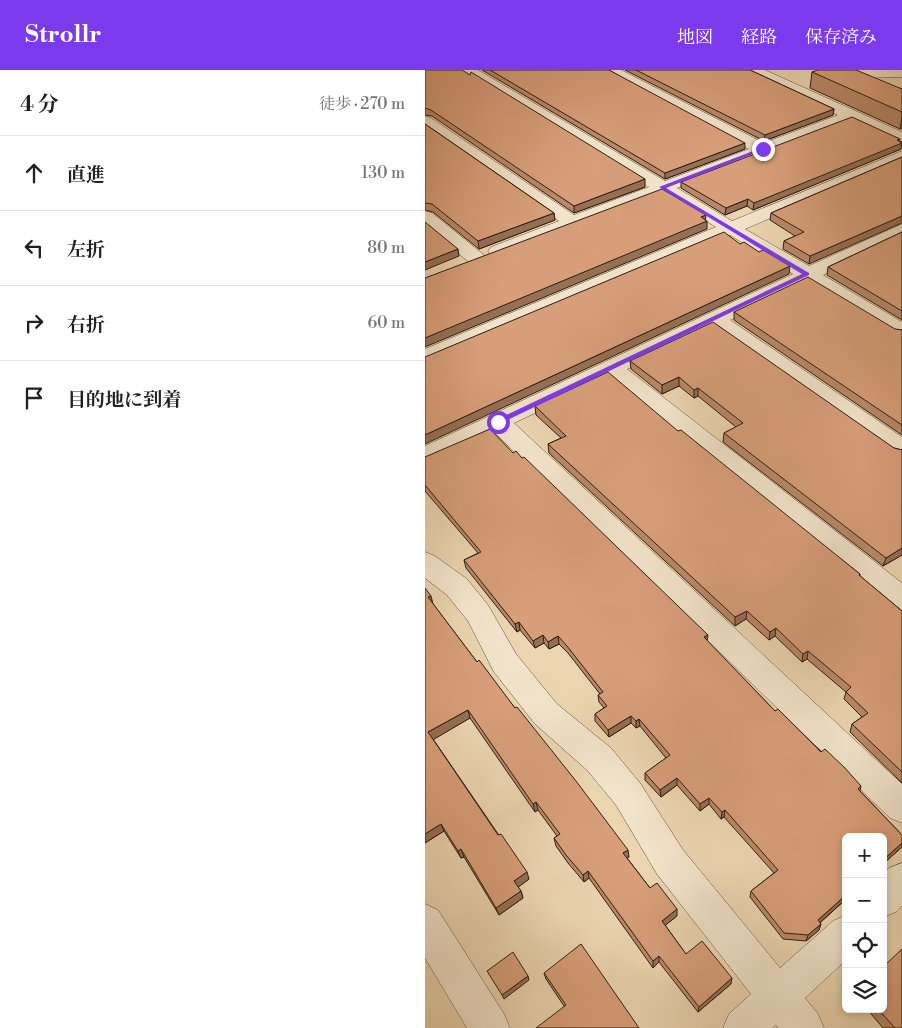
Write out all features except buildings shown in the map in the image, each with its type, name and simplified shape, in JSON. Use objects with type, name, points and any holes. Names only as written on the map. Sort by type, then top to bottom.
[{"type":"street","points":[[468,70],[902,331]]},
{"type":"street","points":[[610,70],[763,149]]},
{"type":"street","points":[[753,70],[902,138]]},
{"type":"street","points":[[792,88],[813,78],[833,73],[902,73]]},
{"type":"street","points":[[861,73],[864,83],[875,87],[902,87]]},
{"type":"street","points":[[425,217],[469,262],[852,116]]},
{"type":"street","points":[[425,121],[572,222]]},
{"type":"street","points":[[425,357],[902,156]]},
{"type":"street","points":[[425,456],[807,274],[900,233]]},
{"type":"street","points":[[714,319],[902,450]]},
{"type":"street","points":[[611,368],[902,599]]},
{"type":"street","points":[[498,422],[902,807]]},
{"type":"street","points":[[425,563],[457,587],[478,613],[505,663],[546,714],[599,759],[622,787],[670,862],[803,1028]]},
{"type":"street","points":[[887,895],[902,881]]},
{"type":"street","points":[[425,923],[490,1028]]},
{"type":"street","points":[[743,1028],[842,938]]},
{"type":"route","points":[[498,422],[807,274],[662,187],[763,149]]}]
